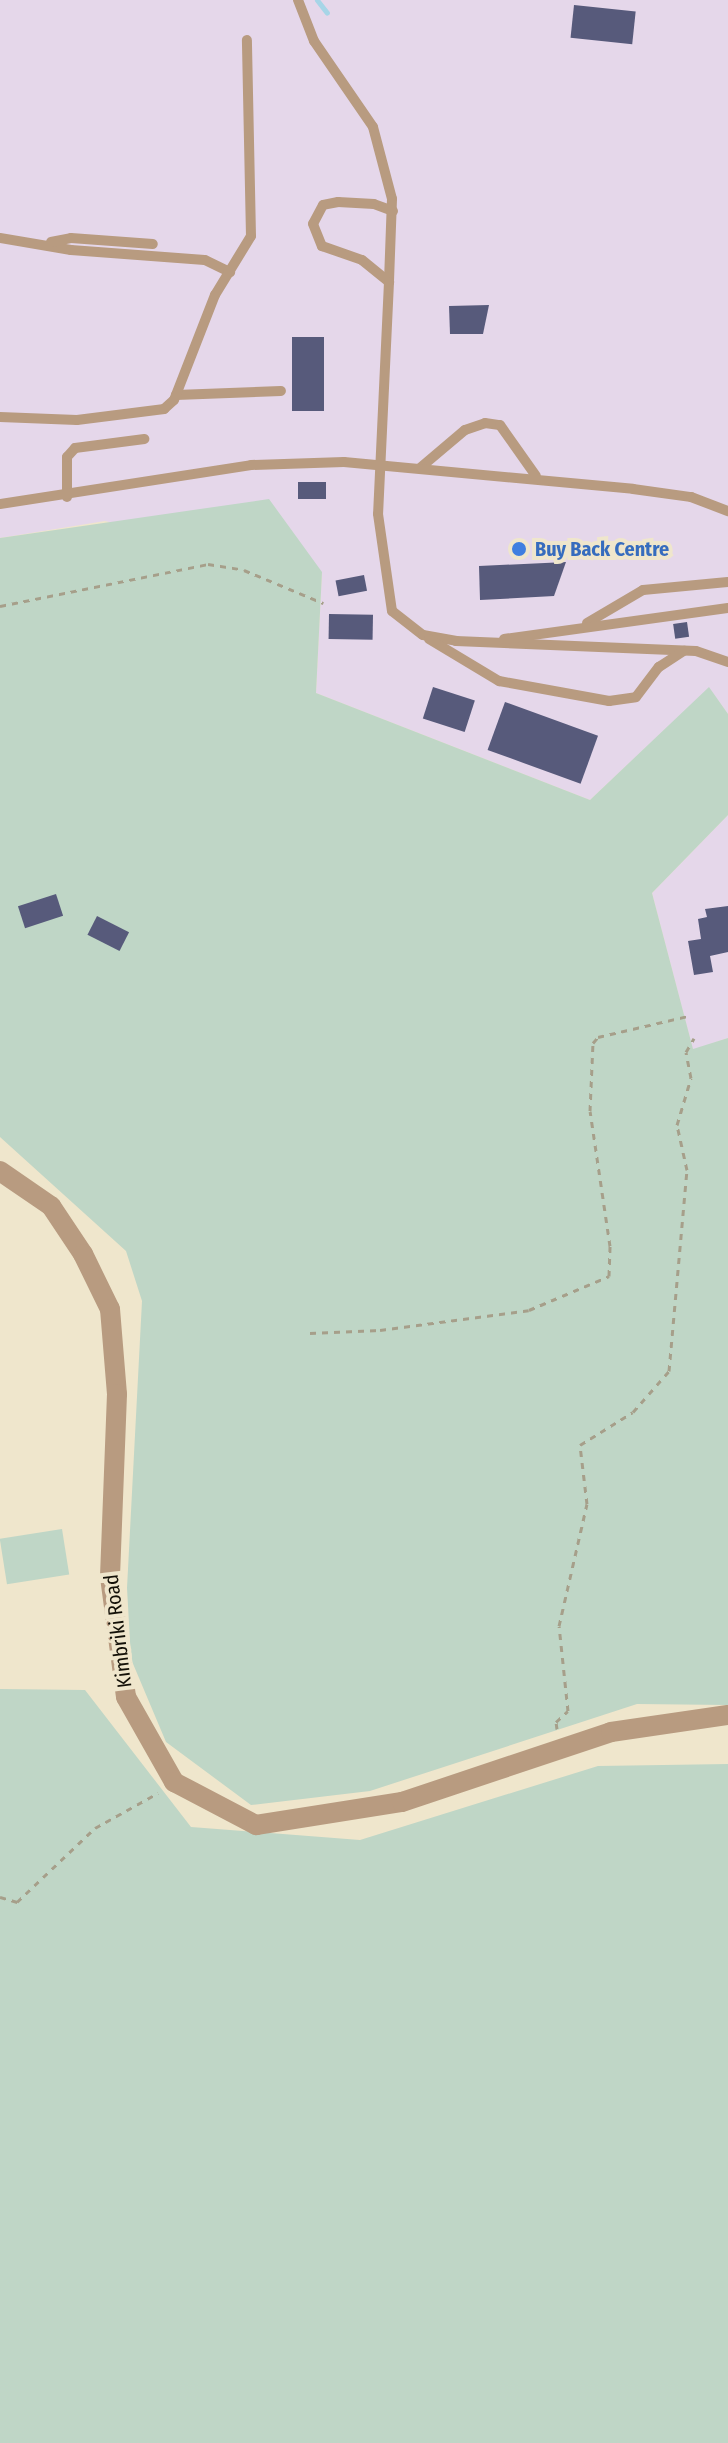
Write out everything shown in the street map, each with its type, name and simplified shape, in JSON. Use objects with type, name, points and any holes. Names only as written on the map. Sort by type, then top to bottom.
[{"type":"street","name":"Kimbriki Road","points":[[0,1171],[51,1206],[83,1254],[110,1309],[117,1394],[110,1577],[126,1697],[174,1782]]},
{"type":"street","points":[[174,1782],[256,1825],[402,1802],[611,1732],[728,1715]]},
{"type":"lane","points":[[298,0],[314,41],[373,127],[393,211],[378,514],[386,589],[392,611],[423,635],[499,681],[609,701],[636,697],[659,667],[686,650]]},
{"type":"lane","points":[[0,417],[77,420],[164,409],[176,395],[215,295],[251,236],[247,40]]},
{"type":"lane","points":[[389,282],[362,260],[322,246],[313,224],[323,205],[338,202],[374,204],[393,211]]},
{"type":"lane","points":[[0,238],[47,243],[71,250],[205,260],[230,272]]},
{"type":"lane","points":[[47,243],[71,238],[153,244]]},
{"type":"lane","points":[[176,395],[281,391]]},
{"type":"lane","points":[[420,468],[465,430],[485,423],[500,425],[536,476]]},
{"type":"lane","points":[[67,497],[67,457],[75,448],[144,439]]},
{"type":"lane","points":[[0,504],[67,497],[251,465],[381,466],[536,476],[691,497],[728,511]]},
{"type":"lane","points":[[580,627],[643,590],[728,582]]},
{"type":"lane","points":[[484,642],[658,615],[728,608]]},
{"type":"lane","points":[[423,635],[484,642],[686,650],[728,662]]},
{"type":"path","points":[[0,606],[208,564],[244,570],[323,603]]},
{"type":"path","points":[[310,1333],[380,1330],[529,1310],[609,1276],[610,1246],[590,1111],[593,1043],[598,1037],[688,1016]]},
{"type":"path","points":[[561,1748],[556,1722],[568,1711],[559,1626],[587,1504],[580,1445],[633,1412],[669,1371],[687,1170],[677,1125],[691,1078],[686,1052],[694,1038]]},
{"type":"path","points":[[0,1897],[17,1902],[95,1828],[174,1782]]},
{"type":"shaded area","points":[[0,0],[728,0],[728,714],[709,688],[590,800],[316,693],[322,572],[105,521],[0,538]]},
{"type":"shaded area","points":[[728,815],[728,1038],[693,1050],[652,893]]},
{"type":"green space","points":[[269,499],[322,572],[316,693],[590,800],[709,687],[728,714],[728,815],[652,893],[693,1049],[728,1038],[728,1705],[637,1704],[370,1791],[251,1805],[166,1742],[131,1659],[127,1588],[142,1301],[126,1251],[0,1137],[0,538]]},
{"type":"green space","points":[[62,1529],[69,1574],[7,1584],[0,1539]]},
{"type":"green space","points":[[0,1689],[85,1690],[191,1827],[360,1840],[598,1766],[728,1764],[728,2443],[0,2443]]},
{"type":"building","points":[[574,5],[636,11],[632,44],[571,38]]},
{"type":"building","points":[[489,305],[483,334],[450,334],[449,306]]},
{"type":"building","points":[[292,337],[324,337],[324,411],[292,411]]},
{"type":"building","points":[[298,482],[326,482],[326,499],[298,499]]},
{"type":"building","points":[[566,562],[554,596],[480,600],[479,566]]},
{"type":"building","points":[[364,575],[367,591],[339,596],[336,581]]},
{"type":"building","points":[[329,614],[373,615],[373,640],[329,639]]},
{"type":"building","points":[[687,622],[689,637],[675,639],[673,624]]},
{"type":"building","points":[[433,687],[475,701],[465,732],[423,718]]},
{"type":"building","points":[[505,702],[598,736],[581,784],[488,750]]},
{"type":"building","points":[[56,894],[63,916],[25,928],[18,906]]},
{"type":"building","points":[[728,906],[728,952],[710,956],[713,972],[694,975],[688,941],[701,939],[698,919],[707,917],[705,909]]},
{"type":"building","points":[[97,916],[129,932],[120,951],[87,935]]},
{"type":"waterway","points":[[317,0],[327,13]]},
{"type":"place","name":"Buy Back Centre","points":[[519,549]]}]
